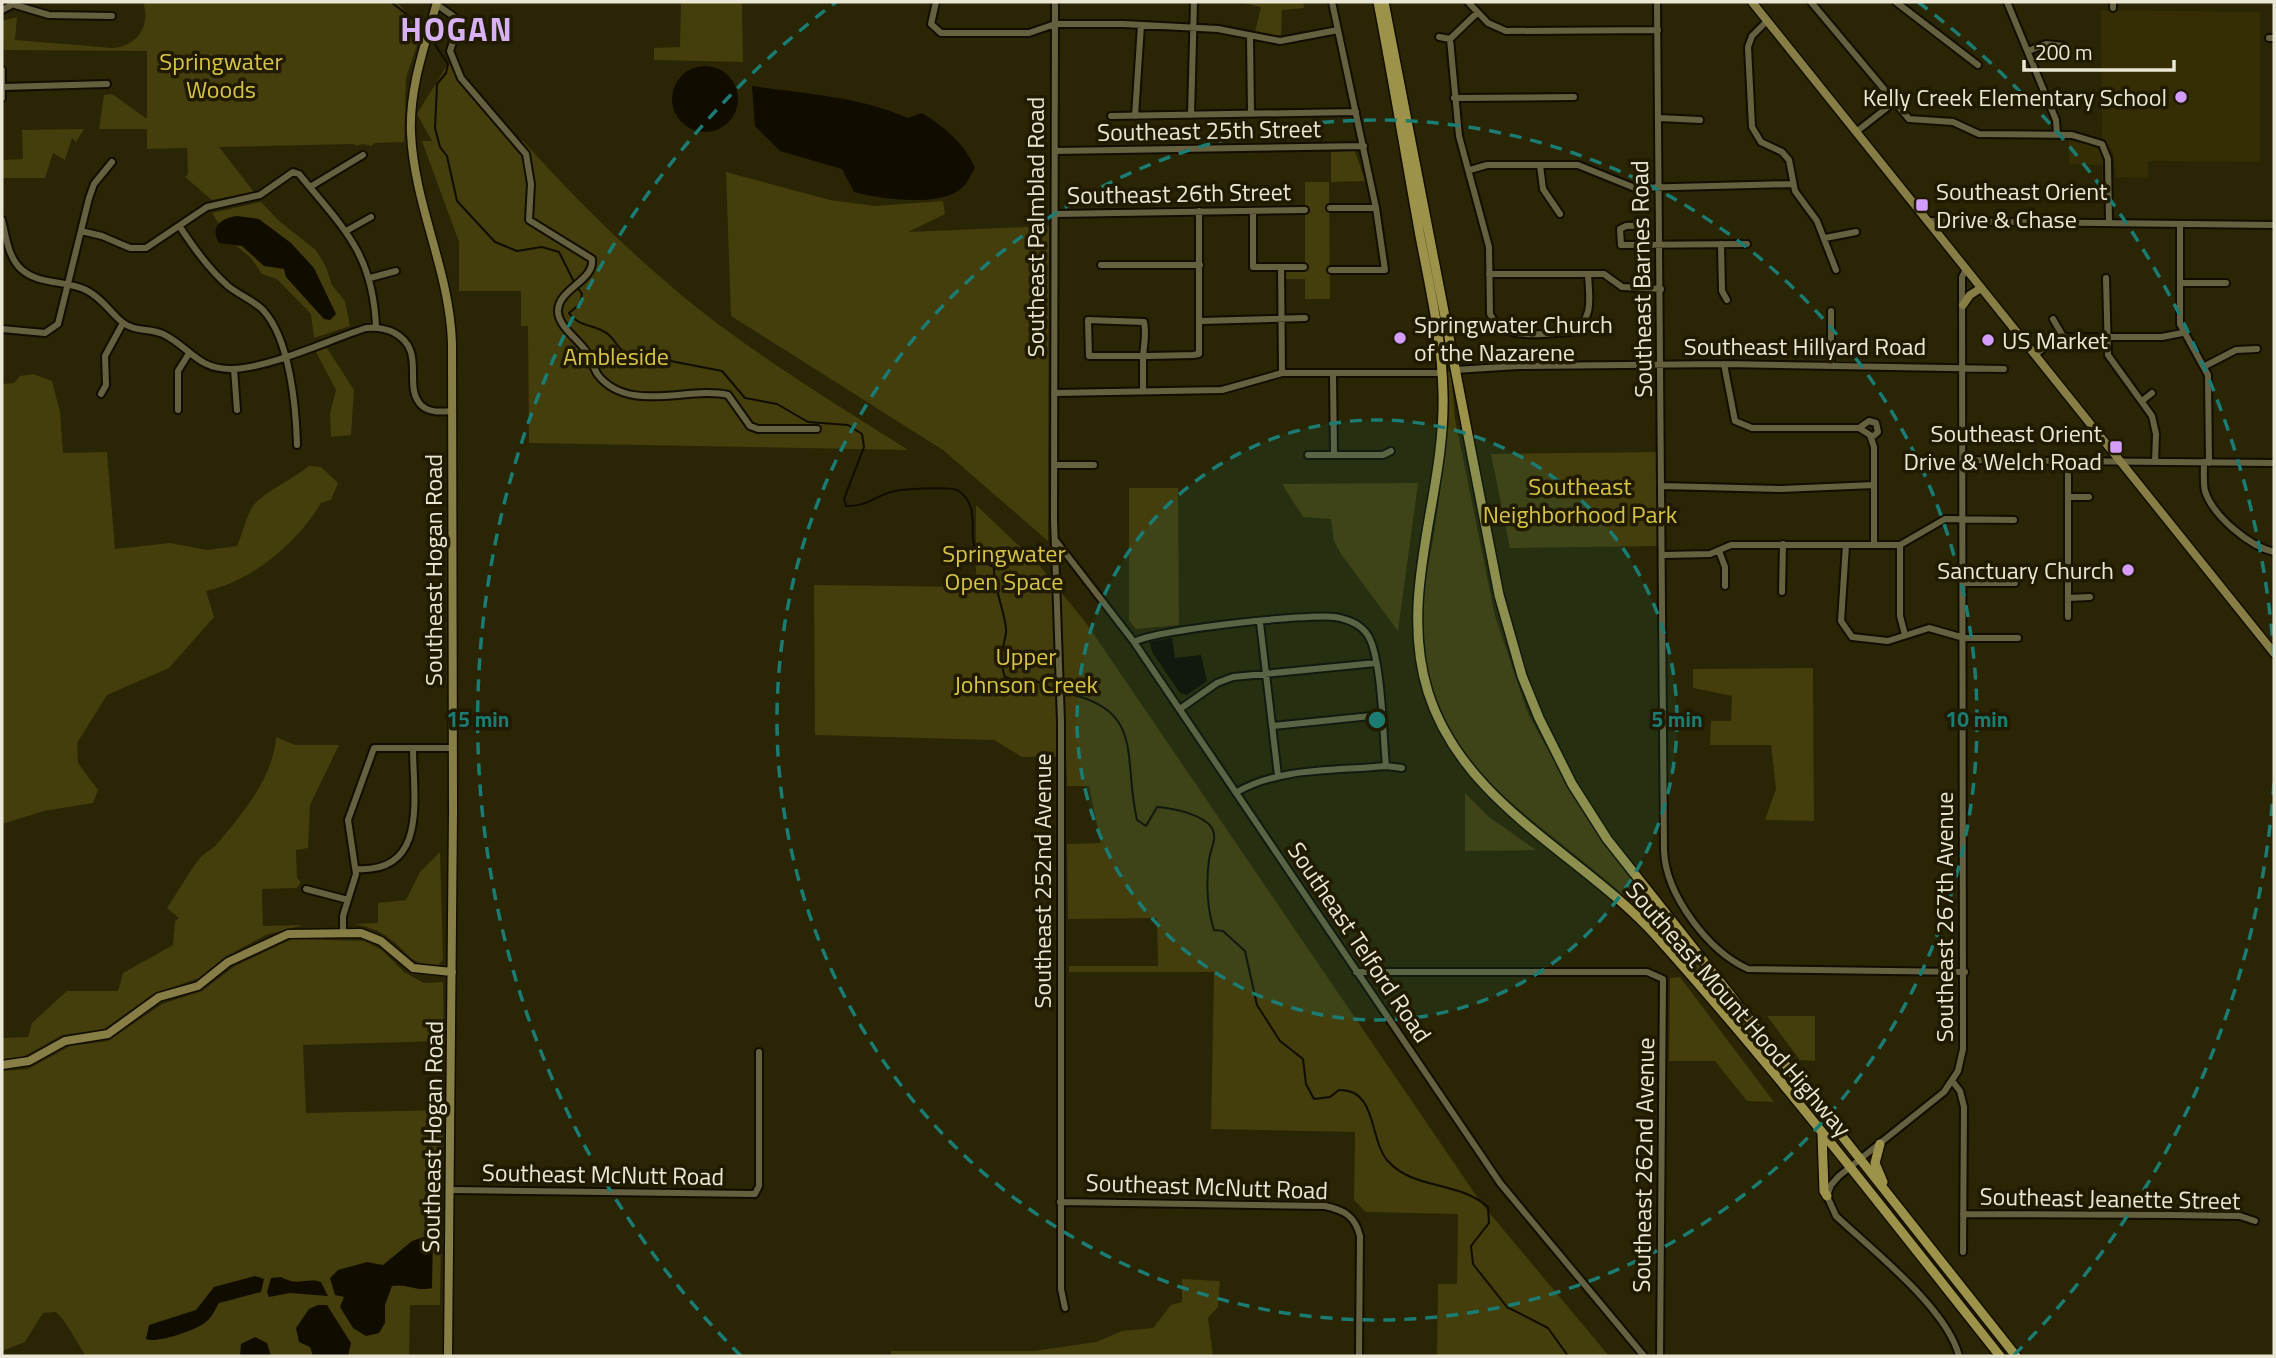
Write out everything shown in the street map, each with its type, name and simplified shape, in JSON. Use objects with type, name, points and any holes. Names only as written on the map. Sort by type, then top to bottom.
[{"type":"highway","name":"Southeast Mount Hood Highway","points":[[1378,2],[1434,308],[1443,373],[1441,454],[1421,572],[1417,616],[1421,663],[1438,718],[1457,753],[1479,781],[1513,814],[1632,910],[1788,1088],[2000,1356]]},
{"type":"highway","name":"Southeast Mount Hood Highway","points":[[1384,2],[1506,622],[1532,701],[1563,769],[1621,857],[2016,1356]]},
{"type":"highway","points":[[1434,308],[1440,320],[1450,368],[1455,370]]},
{"type":"highway","points":[[1788,1088],[1813,1109],[1850,1156],[1860,1160]]},
{"type":"highway","points":[[1822,1133],[1824,1191],[1827,1196]]},
{"type":"highway","points":[[1880,1144],[1875,1166],[1894,1201]]},
{"type":"highway","points":[[1849,1168],[1860,1172],[1899,1222],[1925,1241]]},
{"type":"main road","points":[[1752,2],[2274,653]]},
{"type":"main road","name":"Southeast Hogan Road","points":[[436,3],[413,90],[411,135],[419,188],[450,311],[453,748],[448,1356]]},
{"type":"main road","points":[[1963,305],[1970,295],[1981,288]]},
{"type":"main road","points":[[2,1065],[29,1061],[65,1041],[108,1034],[159,997],[198,986],[228,962],[275,938],[296,933],[343,932],[377,938],[414,968],[452,972]]},
{"type":"street","points":[[936,2],[933,28],[940,33],[1029,33],[1055,24],[1141,25],[1218,29],[1280,41],[1338,30]]},
{"type":"street","name":"Southeast Palmblad Road","points":[[1054,453],[1055,2]]},
{"type":"street","points":[[1191,115],[1194,2]]},
{"type":"street","points":[[1331,270],[1385,270],[1364,146],[1332,2]]},
{"type":"street","points":[[1468,2],[1494,26],[1514,32],[1658,30]]},
{"type":"street","name":"Southeast Barnes Road","points":[[1657,2],[1663,555]]},
{"type":"street","points":[[1811,2],[1904,116],[1914,121],[1959,123],[1979,134],[2057,134],[2090,138],[2105,148],[2108,159],[2109,223]]},
{"type":"street","points":[[1896,2],[1978,65]]},
{"type":"street","points":[[2007,2],[2056,120],[2057,134]]},
{"type":"street","points":[[2,10],[15,3],[49,15],[112,16]]},
{"type":"street","points":[[436,3],[453,16],[455,36],[450,51],[461,78],[526,154],[531,184],[529,220],[588,256],[593,265],[561,303],[559,314],[564,325],[589,354],[603,380],[635,395],[728,395],[745,422],[758,429],[817,429]]},
{"type":"street","points":[[1477,13],[1450,39],[1459,136],[1484,221],[1490,314],[1493,321],[1504,331],[1571,332],[1582,326],[1590,311],[1588,274]]},
{"type":"street","points":[[1767,21],[1749,41],[1751,121],[1761,142],[1786,155],[1800,201],[1815,216],[1836,270]]},
{"type":"street","points":[[1135,116],[1141,25]]},
{"type":"street","points":[[1250,37],[1251,114]]},
{"type":"street","points":[[1439,37],[1450,39]]},
{"type":"street","points":[[2028,51],[2046,44],[2064,46]]},
{"type":"street","points":[[2,69],[2,98]]},
{"type":"street","points":[[3,87],[107,84]]},
{"type":"street","points":[[1454,98],[1574,97]]},
{"type":"street","points":[[1856,132],[1893,103]]},
{"type":"street","points":[[1111,116],[1356,112]]},
{"type":"street","points":[[1659,118],[1700,120]]},
{"type":"street","name":"Southeast 25th Street","points":[[1055,151],[1364,146]]},
{"type":"street","points":[[310,187],[363,155]]},
{"type":"street","points":[[2,329],[37,334],[50,331],[61,318],[94,184],[113,162]]},
{"type":"street","points":[[1470,170],[1487,165],[1578,165],[1629,187],[1793,184]]},
{"type":"street","points":[[1540,165],[1543,189],[1560,214]]},
{"type":"street","points":[[81,231],[139,249],[155,244],[207,207],[260,195],[293,172],[310,187],[346,231],[370,278],[376,327]]},
{"type":"street","points":[[1330,208],[1376,208]]},
{"type":"street","name":"Southeast 26th Street","points":[[1055,214],[1305,209]]},
{"type":"street","points":[[1143,391],[1143,356],[1144,322],[1088,320],[1089,356],[1143,356],[1199,354],[1199,211]]},
{"type":"street","points":[[1253,211],[1253,267],[1304,267]]},
{"type":"street","points":[[346,231],[371,217]]},
{"type":"street","points":[[1927,221],[2274,225]]},
{"type":"street","points":[[2,223],[16,264],[32,276],[69,283],[102,300],[123,323],[134,328],[159,332],[188,355],[211,366],[234,369],[376,327],[396,334],[407,345],[413,359],[415,392],[421,404],[431,411],[452,411]]},
{"type":"street","points":[[2180,224],[2182,333],[2205,366],[2210,386],[2207,495],[2239,535],[2258,547],[2274,552]]},
{"type":"street","points":[[1647,225],[1647,244]]},
{"type":"street","points":[[1660,225],[1623,226],[1619,241],[1621,245],[1747,244]]},
{"type":"street","points":[[180,227],[215,272],[267,315],[284,356],[295,395],[297,445]]},
{"type":"street","points":[[1825,238],[1856,232]]},
{"type":"street","points":[[1720,244],[1722,291],[1727,300]]},
{"type":"street","points":[[1101,265],[1200,265]]},
{"type":"street","points":[[1281,267],[1282,373]]},
{"type":"street","name":"Southeast 267th Avenue","points":[[1953,1082],[1965,1040],[1965,460],[1962,277],[1966,268]]},
{"type":"street","points":[[370,278],[396,271]]},
{"type":"street","points":[[1489,274],[1604,274],[1630,289],[1661,289]]},
{"type":"street","points":[[2106,278],[2107,337],[2111,361],[2154,421],[2155,462]]},
{"type":"street","points":[[2180,283],[2226,283]]},
{"type":"street","points":[[1831,311],[1831,365]]},
{"type":"street","points":[[1200,321],[1304,318]]},
{"type":"street","points":[[2053,319],[2064,338]]},
{"type":"street","points":[[101,394],[106,384],[105,356],[123,323]]},
{"type":"street","points":[[2035,355],[2050,343],[2064,338],[2162,337],[2182,333]]},
{"type":"street","points":[[2205,366],[2236,350],[2257,349]]},
{"type":"street","points":[[178,410],[178,371],[188,355]]},
{"type":"street","points":[[1724,364],[1732,424],[1752,428],[1859,428],[1869,435],[1874,485],[1874,544]]},
{"type":"street","name":"Southeast Hillyard Road","points":[[1455,370],[1724,364],[2004,369]]},
{"type":"street","points":[[234,369],[237,410]]},
{"type":"street","points":[[1054,393],[1222,390],[1282,373],[1443,373]]},
{"type":"street","points":[[1333,375],[1334,455]]},
{"type":"street","points":[[2142,401],[2152,393]]},
{"type":"street","points":[[1859,428],[1869,421],[1876,423],[1878,432],[1869,435]]},
{"type":"street","points":[[1308,455],[1382,455],[1391,451]]},
{"type":"street","name":"Southeast 252nd Avenue","points":[[1054,453],[1061,684],[1060,1202],[1061,1289],[1065,1308]]},
{"type":"street","points":[[1965,460],[2274,463]]},
{"type":"street","points":[[2068,461],[2068,617]]},
{"type":"street","points":[[1054,466],[1094,465]]},
{"type":"street","points":[[1662,486],[1781,489],[1874,485]]},
{"type":"street","points":[[2068,497],[2089,497]]},
{"type":"street","points":[[1965,972],[1769,972],[1748,969],[1727,957],[1674,894],[1665,868],[1663,555],[1705,555],[1731,545],[1900,545],[1941,520],[2014,520]]},
{"type":"street","name":"Southeast Telford Road","points":[[1055,540],[1134,642],[1500,1183],[1644,1356]]},
{"type":"street","points":[[1782,592],[1783,544]]},
{"type":"street","points":[[1846,545],[1841,621],[1847,633],[1859,640],[1888,640],[1928,628],[1964,638],[2018,639]]},
{"type":"street","points":[[1900,545],[1900,616],[1905,635]]},
{"type":"street","points":[[1719,551],[1725,567],[1725,586]]},
{"type":"street","points":[[1965,583],[2015,583]]},
{"type":"street","points":[[2068,597],[2090,597]]},
{"type":"street","points":[[1134,642],[1161,632],[1325,616],[1343,619],[1360,627],[1373,645],[1386,766]]},
{"type":"street","points":[[1260,623],[1278,776]]},
{"type":"street","points":[[1180,709],[1225,680],[1376,663]]},
{"type":"street","points":[[1273,726],[1381,715]]},
{"type":"street","points":[[343,932],[357,869],[348,835],[348,820],[374,748],[453,748]]},
{"type":"street","points":[[357,869],[388,864],[400,856],[409,841],[413,828],[413,748]]},
{"type":"street","points":[[1237,792],[1260,780],[1278,776],[1386,766],[1402,768]]},
{"type":"street","points":[[306,889],[348,900]]},
{"type":"street","name":"Southeast 262nd Avenue","points":[[1356,972],[1647,972],[1661,976],[1665,984],[1660,1356]]},
{"type":"street","name":"Southeast McNutt Road","points":[[451,1190],[755,1194],[759,1186],[758,1052]]},
{"type":"street","points":[[1959,1356],[1953,1337],[1936,1313],[1836,1216],[1827,1196],[1830,1185],[1936,1100],[1953,1082],[1960,1091],[1964,1107],[1963,1252]]},
{"type":"street","name":"Southeast McNutt Road","points":[[1060,1202],[1325,1206],[1340,1209],[1350,1216],[1360,1236],[1359,1356]]},
{"type":"street","name":"Southeast Jeanette Street","points":[[1964,1214],[2240,1216],[2255,1221]]},
{"type":"shaded area","name":"Kelly Creek Elementary School","points":[[2101,10],[2260,12],[2260,162],[2148,161],[2148,178],[2116,177],[2113,152],[2102,137]]},
{"type":"shaded area","points":[[705,66],[718,69],[728,76],[735,86],[738,99],[735,112],[728,122],[718,129],[705,132],[692,129],[682,122],[675,112],[672,99],[675,86],[682,76],[692,69]]},
{"type":"shaded area","points":[[752,86],[851,100],[908,118],[922,113],[953,136],[975,168],[963,187],[941,198],[894,199],[854,192],[842,169],[780,151],[755,126]]},
{"type":"shaded area","name":"Kelly Creek Elementary School","points":[[2069,141],[2094,145],[2102,154],[2103,214],[2102,165],[2069,164]]},
{"type":"shaded area","points":[[237,216],[259,219],[291,243],[314,268],[336,314],[330,320],[324,319],[286,277],[284,269],[264,266],[242,246],[219,243],[216,228],[222,221]]},
{"type":"shaded area","points":[[1172,638],[1175,658],[1201,655],[1207,681],[1187,695],[1180,693],[1152,652],[1150,642]]},
{"type":"shaded area","points":[[433,1234],[432,1288],[392,1286],[385,1305],[385,1323],[379,1333],[366,1336],[353,1328],[340,1307],[344,1297],[335,1295],[330,1278],[338,1270],[367,1262],[383,1265],[412,1241]]},
{"type":"shaded area","points":[[255,1276],[264,1279],[261,1292],[219,1303],[208,1320],[194,1329],[167,1338],[146,1339],[149,1325],[196,1310],[214,1287]]},
{"type":"shaded area","points":[[281,1277],[297,1282],[321,1282],[328,1296],[290,1293],[269,1297],[267,1292],[271,1278]]},
{"type":"shaded area","points":[[327,1305],[351,1343],[348,1356],[313,1356],[310,1347],[299,1342],[296,1328],[309,1309]]},
{"type":"shaded area","points":[[255,1337],[267,1343],[271,1356],[240,1356],[241,1344]]},
{"type":"green space","name":"Springwater Woods","points":[[143,2],[397,2],[422,30],[406,78],[404,142],[375,143],[371,146],[354,144],[219,147],[254,192],[212,200],[185,177],[188,174],[187,148],[147,149],[147,129],[99,129],[104,95],[112,94],[147,119],[147,51],[4,50],[2,21],[17,17],[15,40],[113,48],[122,46],[136,39],[144,26]]},
{"type":"green space","points":[[681,2],[742,2],[743,62],[654,60],[654,48],[680,47]]},
{"type":"green space","points":[[1239,2],[1303,2],[1304,8],[1282,10],[1281,36],[1255,32],[1261,7]]},
{"type":"green space","name":"Ambleside","points":[[449,62],[517,141],[523,141],[608,229],[676,291],[776,365],[908,450],[529,443],[528,326],[521,326],[521,291],[459,291],[459,242],[422,141],[432,141],[417,114]]},
{"type":"green space","points":[[84,129],[76,142],[72,138],[65,160],[53,153],[45,178],[2,178],[2,160],[23,159],[22,130]]},
{"type":"green space","points":[[1355,151],[1365,181],[1331,182],[1331,152]]},
{"type":"green space","points":[[726,172],[830,200],[875,206],[943,201],[945,214],[908,232],[1049,226],[1048,541],[943,450],[731,316]]},
{"type":"green space","points":[[1305,182],[1329,182],[1330,299],[1305,299],[1305,279],[1282,279],[1284,272],[1305,272]]},
{"type":"green space","points":[[261,202],[279,221],[316,250],[332,285],[345,301],[350,326],[314,338],[311,314],[277,279],[262,274],[251,258],[229,240],[212,213]]},
{"type":"green space","points":[[327,348],[354,390],[351,435],[331,437],[330,413],[336,390],[316,352]]},
{"type":"green space","points":[[1447,371],[1451,373],[1455,419],[1495,616],[1528,714],[1571,791],[1607,846],[1781,1068],[1778,1071],[1655,926],[1602,877],[1501,793],[1472,762],[1449,727],[1432,687],[1422,626],[1444,453]]},
{"type":"green space","points":[[33,374],[52,381],[60,412],[63,453],[107,452],[115,549],[170,543],[207,550],[237,546],[255,504],[309,466],[321,467],[338,483],[331,500],[321,503],[299,532],[272,558],[240,579],[206,591],[214,617],[169,668],[107,695],[77,743],[78,763],[98,790],[93,803],[44,811],[2,824],[2,384],[14,383],[20,376]]},
{"type":"green space","name":"Southeast Neighborhood Park","points":[[1658,452],[1659,546],[1510,548],[1491,454]]},
{"type":"green space","points":[[1418,483],[1398,631],[1341,554],[1334,541],[1331,519],[1303,517],[1282,484]]},
{"type":"green space","points":[[1129,488],[1178,488],[1179,625],[1136,629],[1129,620]]},
{"type":"green space","name":"Upper Johnson Creek","points":[[976,505],[1039,565],[1086,623],[1482,1204],[1609,1356],[1437,1356],[1438,1284],[1457,1284],[1458,1214],[1366,1212],[1354,1200],[1355,1132],[1211,1129],[1214,972],[1069,972],[1069,966],[1158,966],[1157,918],[1068,919],[1067,844],[1101,843],[1089,786],[1067,786],[1066,757],[1022,757],[994,740],[815,735],[814,585],[976,587]]},
{"type":"green space","points":[[1813,668],[1814,821],[1765,820],[1776,789],[1771,745],[1710,745],[1711,721],[1731,721],[1732,696],[1693,688],[1693,669]]},
{"type":"green space","points":[[276,737],[295,745],[339,745],[310,805],[308,848],[296,850],[297,878],[301,882],[297,888],[262,889],[263,926],[304,925],[266,935],[225,957],[199,978],[153,994],[104,1029],[62,1035],[23,1057],[2,1059],[2,1038],[28,1037],[32,1023],[67,991],[118,991],[123,973],[173,945],[175,921],[179,918],[167,908],[200,858],[217,844],[255,794],[269,766]]},
{"type":"green space","points":[[1465,793],[1489,817],[1536,850],[1465,851]]},
{"type":"green space","points":[[440,852],[443,960],[438,965],[415,961],[381,933],[353,924],[378,923],[378,903],[406,900],[420,872]]},
{"type":"green space","points":[[292,939],[364,941],[382,950],[404,972],[424,983],[443,982],[444,1041],[303,1045],[306,1113],[443,1110],[440,1305],[410,1305],[409,1356],[86,1356],[56,1312],[43,1313],[25,1342],[2,1351],[2,1071],[28,1069],[70,1046],[108,1041],[162,1004],[202,991],[235,966]]},
{"type":"green space","points":[[1680,977],[1774,1102],[1747,1101],[1715,1061],[1669,1061],[1670,978]]},
{"type":"green space","points":[[1767,1016],[1815,1016],[1815,1061],[1800,1060]]},
{"type":"green space","points":[[1182,1279],[1220,1281],[1218,1307],[1208,1318],[1213,1356],[891,1356],[891,1351],[1034,1351],[1096,1342],[1122,1331],[1153,1328],[1171,1305],[1182,1302]]},
{"type":"waterway","points":[[391,2],[425,29]]},
{"type":"waterway","points":[[430,37],[448,64],[446,73],[437,84],[435,128],[440,147],[447,156],[457,201],[495,242],[517,251],[542,247],[559,252],[575,284]]},
{"type":"waterway","points":[[578,288],[582,294],[580,304],[569,313],[578,321],[604,332],[624,352],[722,371],[745,398],[777,404],[808,422],[848,425],[862,434],[864,447],[844,499],[846,506],[864,503],[896,491],[937,488],[959,491],[972,510],[976,552],[982,560],[994,567],[1006,627],[1001,659],[1005,677],[1017,681],[1032,679],[1056,691]]},
{"type":"waterway","points":[[1061,692],[1088,699],[1107,710],[1119,723],[1126,738],[1137,820],[1146,826],[1157,807],[1195,815],[1212,828],[1214,840],[1207,886],[1214,930],[1223,931],[1245,951],[1257,1005],[1280,1041],[1303,1059],[1306,1084],[1314,1099],[1330,1097],[1339,1090],[1360,1097],[1370,1116],[1381,1151],[1397,1170],[1464,1193],[1488,1207],[1489,1223],[1471,1246],[1473,1264],[1507,1307],[1548,1328],[1568,1356]]},
{"type":"place","name":"Kelly Creek Elementary School","points":[[2181,97]]},
{"type":"place","name":"Southeast Orient Drive & Chase","points":[[1922,205]]},
{"type":"place","name":"Springwater Church of the Nazarene","points":[[1400,338]]},
{"type":"place","name":"US Market","points":[[1988,340]]},
{"type":"place","name":"Southeast Orient Drive & Welch Road","points":[[2116,447]]},
{"type":"place","name":"Sanctuary Church","points":[[2128,570]]},
{"type":"district","name":"HOGAN","points":[[457,29]]},
{"type":"park label","name":"Springwater Open Space","points":[[1004,567]]}]
